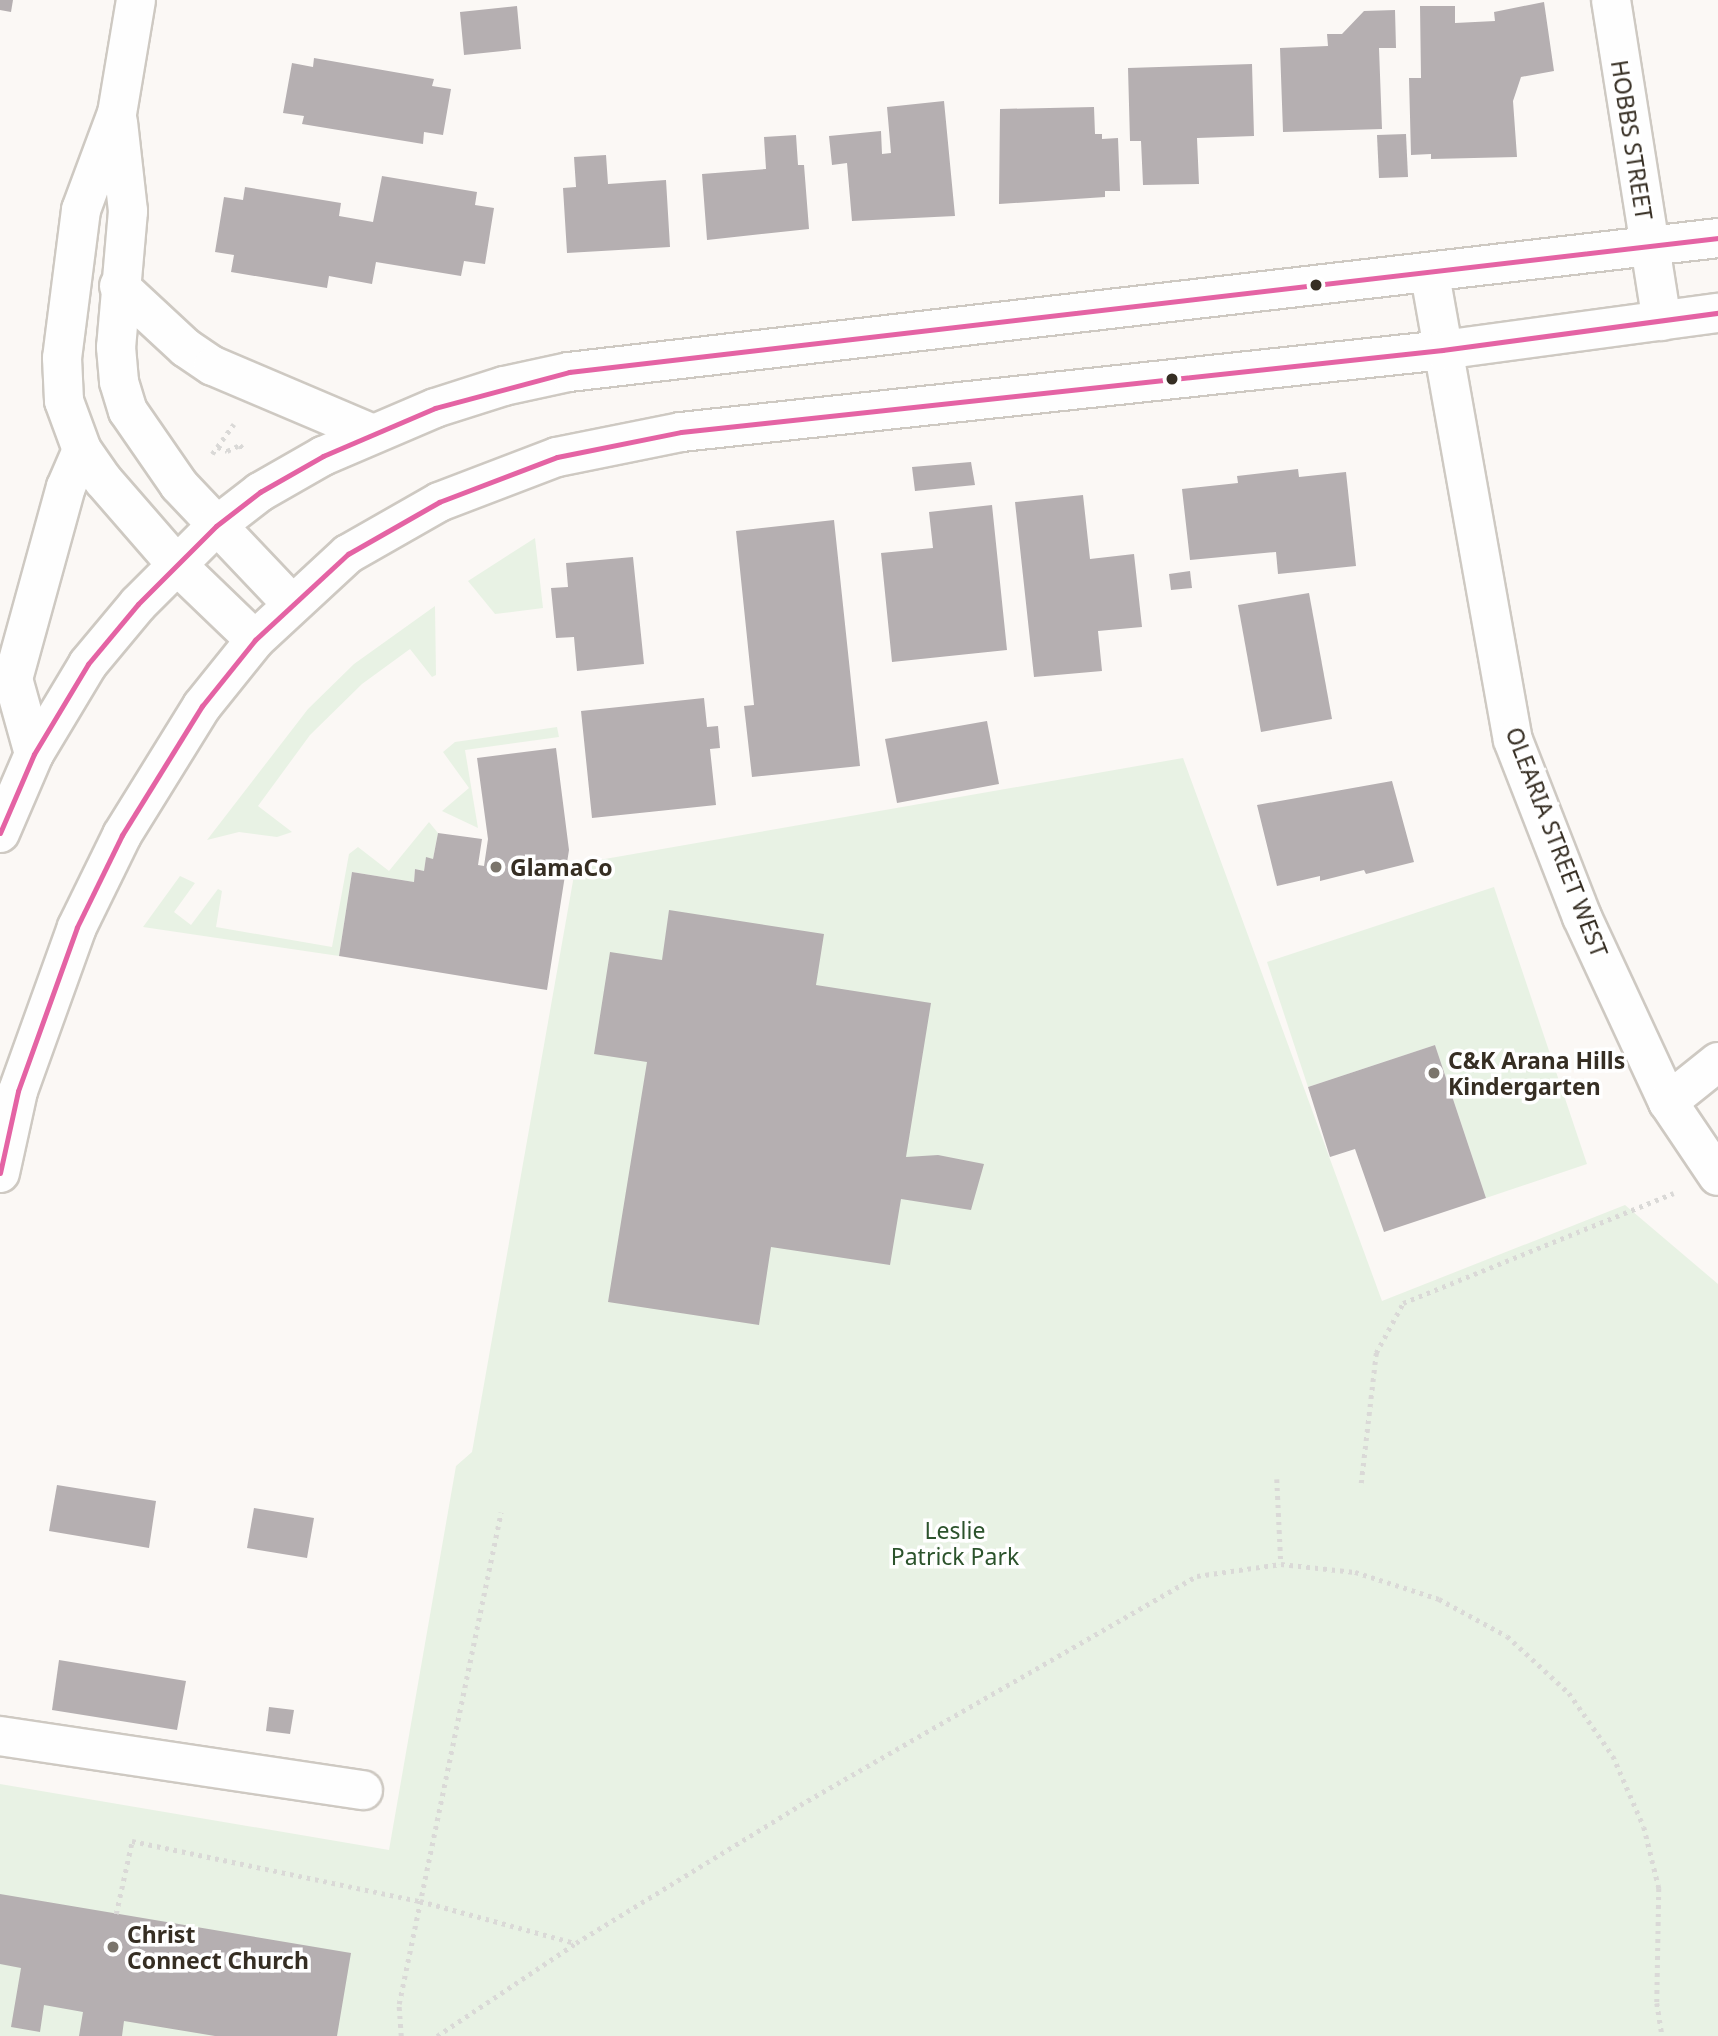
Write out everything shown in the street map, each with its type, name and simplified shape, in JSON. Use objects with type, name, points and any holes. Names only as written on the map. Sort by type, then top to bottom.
[{"type":"main road","points":[[136,0],[117,113],[81,210],[63,342],[64,401],[82,450],[177,565],[255,640]]},
{"type":"main road","name":"HOBBS STREET","points":[[1611,0],[1662,321]]},
{"type":"main road","points":[[117,113],[128,211],[119,286],[117,364],[128,411],[165,469],[292,604]]},
{"type":"main road","points":[[0,833],[34,754],[88,664],[216,526],[270,486],[371,433],[472,395],[569,372],[1430,275],[1718,239]]},
{"type":"main road","name":"OLEARIA STREET WEST","points":[[1430,275],[1513,740],[1582,917],[1668,1102],[1716,1174]]},
{"type":"main road","points":[[119,286],[197,357],[371,433]]},
{"type":"main road","points":[[0,1172],[34,1040],[99,882],[202,706],[255,640],[348,554],[439,502],[511,471],[611,445],[681,432],[1443,350],[1718,313]]},
{"type":"main road","points":[[34,754],[13,679],[66,487],[82,450]]},
{"type":"main road","points":[[1668,1102],[1718,1062]]},
{"type":"main road","points":[[0,1736],[363,1790]]},
{"type":"path","points":[[209,457],[242,414]]},
{"type":"path","points":[[1361,1483],[1377,1353],[1403,1303],[1671,1195],[1716,1174]]},
{"type":"path","points":[[1277,1479],[1281,1564]]},
{"type":"path","points":[[401,2036],[399,2004],[501,1512]]},
{"type":"path","points":[[437,2036],[576,1943],[800,1805],[1197,1576],[1281,1564],[1354,1572],[1438,1599],[1507,1636],[1569,1693],[1613,1756],[1644,1827],[1659,1888],[1657,2003],[1662,2036]]},
{"type":"path","points":[[116,1914],[132,1841],[420,1901],[576,1943]]},
{"type":"green space","points":[[535,538],[543,608],[495,614],[468,581]]},
{"type":"green space","points":[[435,606],[436,675],[432,677],[410,649],[362,684],[310,735],[258,806],[292,832],[277,837],[239,832],[207,840],[308,709],[354,664]]},
{"type":"green space","points":[[557,727],[559,737],[465,750],[478,828],[442,811],[469,788],[443,752],[455,742]]},
{"type":"green space","name":"Leslie Patrick Park","points":[[1183,758],[1382,1301],[1625,1205],[1718,1284],[1718,2036],[0,2036],[0,1784],[389,1850],[456,1466],[472,1452],[576,864]]},
{"type":"green space","points":[[429,822],[438,833],[433,859],[426,858],[424,871],[415,869],[414,882],[352,872],[339,956],[143,927],[180,876],[195,883],[174,912],[191,925],[218,889],[222,891],[216,927],[332,947],[349,854],[358,847],[389,871]]},
{"type":"green space","points":[[1494,887],[1587,1164],[1486,1198],[1435,1045],[1308,1087],[1267,962]]},
{"type":"building","points":[[0,0],[13,0],[11,12],[0,10]]},
{"type":"building","points":[[1544,2],[1554,71],[1521,77],[1513,101],[1517,157],[1431,159],[1431,154],[1411,155],[1409,78],[1421,78],[1420,6],[1455,6],[1455,23],[1495,21],[1494,12]]},
{"type":"building","points":[[517,6],[521,49],[464,55],[460,12]]},
{"type":"building","points":[[1395,10],[1396,48],[1379,48],[1382,129],[1283,132],[1280,48],[1328,46],[1327,34],[1342,34],[1364,11]]},
{"type":"building","points":[[314,58],[434,79],[432,86],[451,89],[443,135],[424,132],[423,144],[302,124],[304,116],[283,113],[292,63],[313,67]]},
{"type":"building","points":[[1252,64],[1254,136],[1197,138],[1199,184],[1143,185],[1141,141],[1130,141],[1128,68]]},
{"type":"building","points":[[944,101],[955,216],[852,221],[847,163],[832,165],[829,136],[881,131],[882,154],[891,153],[887,107]]},
{"type":"building","points":[[1094,107],[1095,134],[1102,134],[1102,139],[1118,138],[1120,191],[1105,191],[1105,197],[999,204],[1000,109]]},
{"type":"building","points":[[1406,134],[1408,177],[1379,178],[1377,135]]},
{"type":"building","points":[[796,135],[798,165],[804,165],[809,229],[707,240],[702,174],[766,169],[764,137]]},
{"type":"building","points":[[606,155],[608,184],[666,180],[670,247],[567,253],[563,188],[576,187],[574,157]]},
{"type":"building","points":[[382,176],[477,192],[475,205],[494,208],[485,264],[464,261],[461,276],[376,262],[372,284],[329,276],[327,288],[231,272],[234,255],[215,252],[224,197],[243,200],[245,187],[341,203],[339,216],[373,222]]},
{"type":"building","points":[[971,462],[975,485],[915,491],[912,467]]},
{"type":"building","points":[[1298,469],[1299,477],[1346,472],[1356,566],[1278,574],[1276,552],[1190,560],[1182,489],[1238,483],[1237,476]]},
{"type":"building","points":[[1083,495],[1090,559],[1134,554],[1142,627],[1098,631],[1102,671],[1034,677],[1015,502]]},
{"type":"building","points":[[992,505],[1007,650],[892,662],[881,553],[933,548],[929,512]]},
{"type":"building","points":[[834,520],[860,766],[752,777],[744,706],[754,705],[736,531]]},
{"type":"building","points":[[633,557],[644,664],[577,671],[574,637],[556,638],[551,588],[568,587],[566,563]]},
{"type":"building","points":[[1190,571],[1192,588],[1171,590],[1169,574]]},
{"type":"building","points":[[1309,593],[1332,719],[1261,732],[1238,605]]},
{"type":"building","points":[[704,698],[707,727],[718,726],[720,748],[710,749],[716,805],[592,818],[581,711]]},
{"type":"building","points":[[987,721],[999,784],[897,803],[885,739]]},
{"type":"building","name":"GlamaCo","points":[[556,748],[569,850],[547,990],[339,956],[352,872],[414,882],[415,869],[424,871],[426,857],[433,859],[438,833],[482,839],[478,865],[484,866],[488,839],[477,758]]},
{"type":"building","points":[[1392,781],[1414,862],[1366,874],[1364,870],[1320,881],[1320,876],[1277,886],[1257,805]]},
{"type":"building","points":[[669,910],[824,934],[816,985],[931,1003],[906,1157],[938,1155],[984,1164],[971,1210],[901,1199],[890,1265],[771,1247],[759,1325],[608,1302],[647,1062],[594,1054],[610,952],[662,960]]},
{"type":"building","points":[[1435,1045],[1486,1198],[1384,1232],[1355,1149],[1330,1157],[1308,1087]]},
{"type":"building","points":[[57,1485],[156,1501],[149,1548],[49,1531]]},
{"type":"building","points":[[254,1508],[314,1518],[307,1558],[247,1548]]},
{"type":"building","points":[[59,1660],[186,1681],[177,1730],[52,1710]]},
{"type":"building","points":[[269,1707],[294,1710],[290,1734],[266,1731]]},
{"type":"building","points":[[0,1894],[351,1953],[337,2036],[215,2036],[124,2021],[122,2036],[79,2036],[83,2012],[44,2005],[40,2032],[11,2027],[21,1968],[0,1964]]},
{"type":"transit line","points":[[0,833],[34,754],[88,664],[138,604],[216,526],[260,492],[323,456],[435,408],[569,372],[1718,238]]},
{"type":"transit line","points":[[0,1173],[18,1091],[77,927],[122,835],[202,706],[255,640],[348,554],[439,502],[557,457],[681,432],[1443,350],[1718,313]]},
{"type":"place","name":"GlamaCo","points":[[496,867]]},
{"type":"place","name":"C&K Arana Hills Kindergarten","points":[[1434,1073]]},
{"type":"place","name":"Christ Connect Church","points":[[113,1947]]}]
